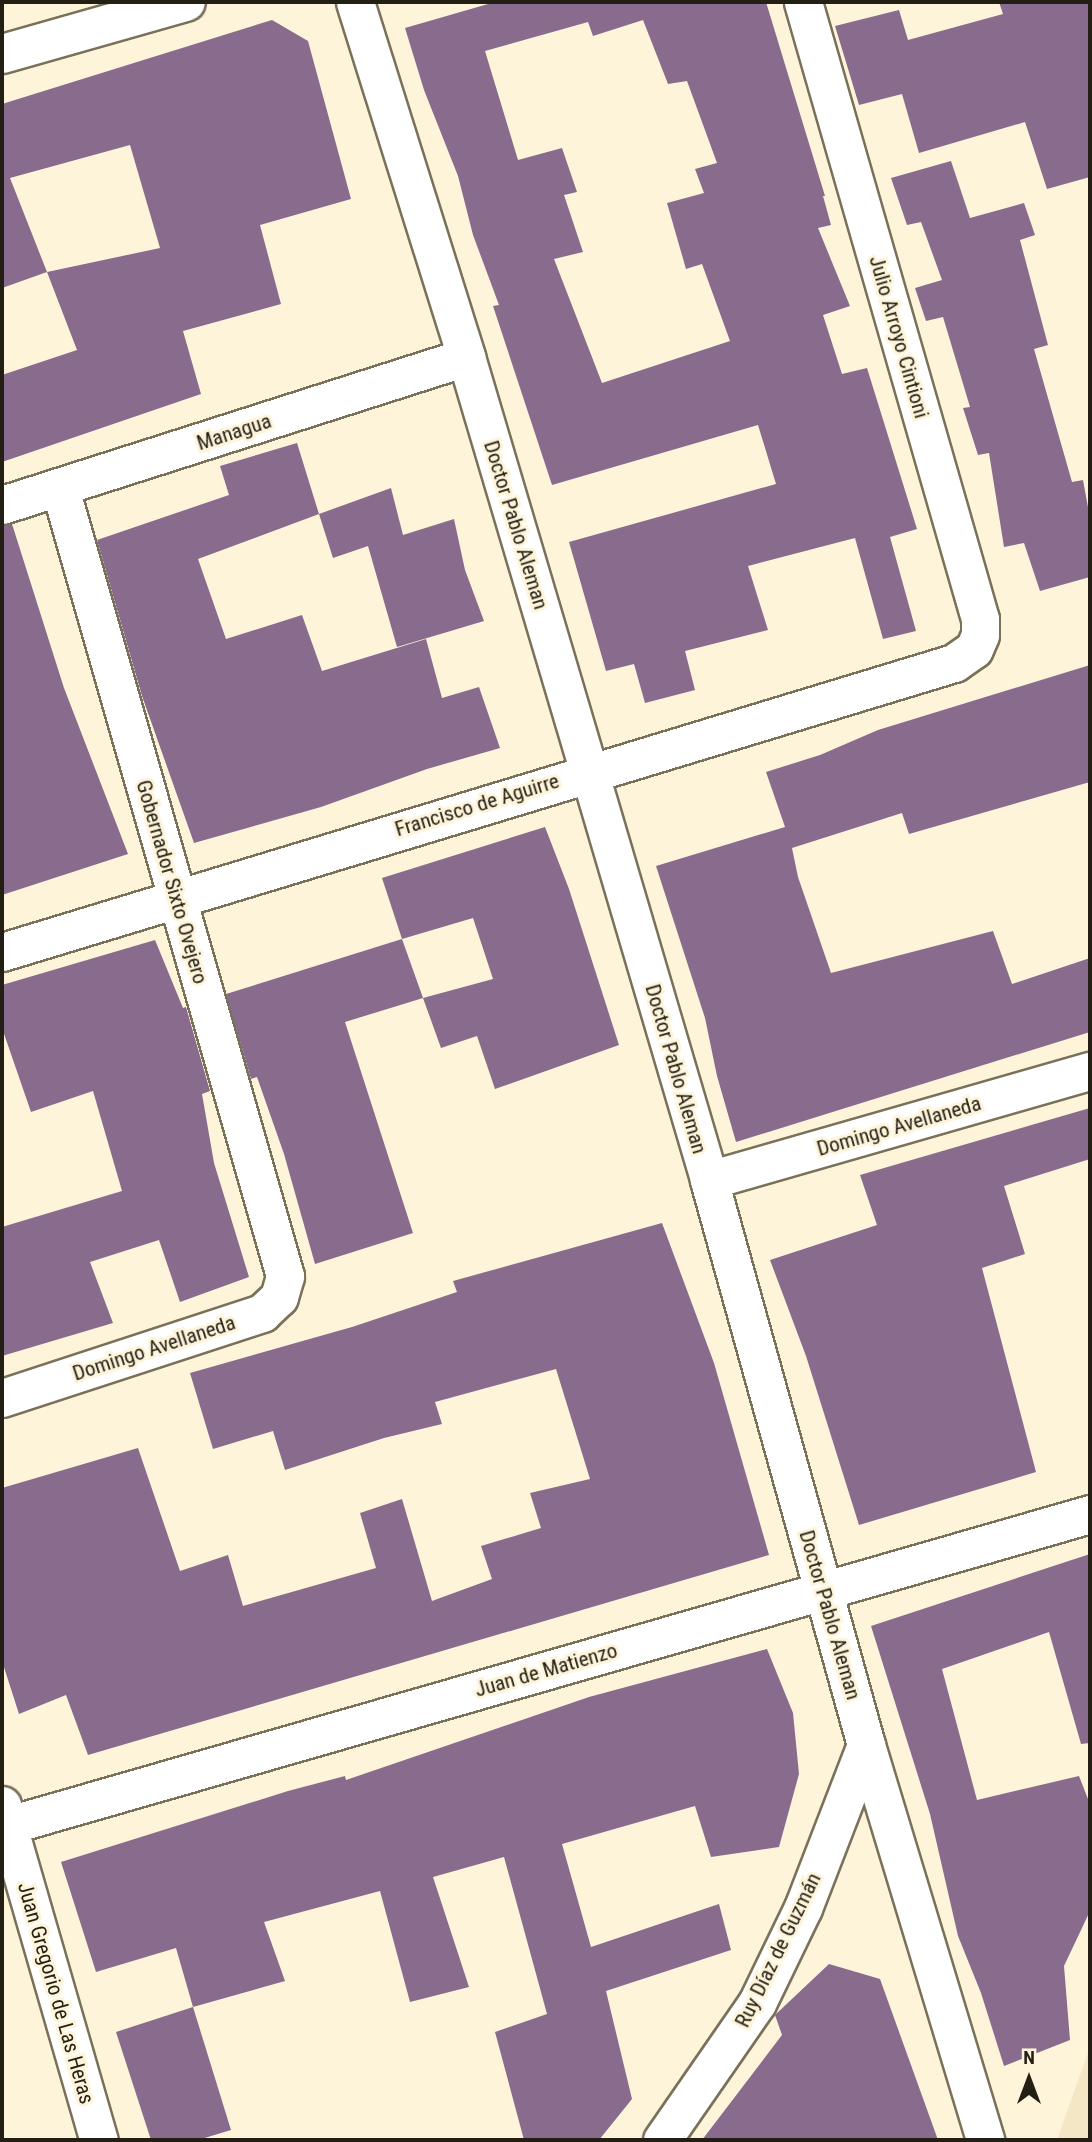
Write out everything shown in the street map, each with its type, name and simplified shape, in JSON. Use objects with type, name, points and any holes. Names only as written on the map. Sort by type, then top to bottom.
[{"type":"street","points":[[2,54],[186,2]]},
{"type":"street","name":"Doctor Pablo Aleman","points":[[355,2],[466,357],[589,771],[709,1180],[866,1745],[985,2140]]},
{"type":"street","name":"Julio Arroyo Cintioni","points":[[803,2],[980,619],[980,635],[974,649],[954,663]]},
{"type":"street","name":"Managua","points":[[2,505],[466,357]]},
{"type":"street","name":"Gobernador Sixto Ovejero","points":[[60,488],[285,1276]]},
{"type":"street","name":"Francisco de Aguirre","points":[[2,952],[589,771],[954,663]]},
{"type":"street","name":"Domingo Avellaneda","points":[[709,1180],[1090,1071]]},
{"type":"street","name":"Domingo Avellaneda","points":[[2,1398],[262,1313],[279,1297],[285,1276]]},
{"type":"street","name":"Juan de Matienzo","points":[[4,1819],[1090,1514]]},
{"type":"street","name":"Ruy Díaz de Guzmán","points":[[662,2140],[757,2003],[803,1908],[866,1745]]},
{"type":"street","name":"Juan Gregorio de Las Heras","points":[[4,1819],[99,2140]]},
{"type":"shaded area","points":[[1090,2047],[1090,2140],[1057,2140]]},
{"type":"building","points":[[495,2],[766,2],[825,196],[831,225],[818,228],[850,306],[823,315],[842,374],[867,368],[917,529],[890,537],[916,631],[883,639],[855,538],[748,566],[768,630],[685,651],[695,690],[645,703],[634,664],[606,671],[569,542],[776,484],[758,425],[552,485],[493,306],[499,305],[473,235],[458,176],[424,90],[405,28]],"holes":[[[643,20],[668,84],[687,81],[717,163],[695,169],[704,193],[667,203],[686,269],[702,264],[730,341],[602,383],[554,259],[583,252],[564,195],[577,192],[562,148],[518,160],[485,51],[588,22],[593,36]]]},
{"type":"building","points":[[999,2],[1090,2],[1090,177],[1047,189],[1025,122],[919,153],[902,94],[859,105],[835,26],[899,10],[908,40],[1003,14]]},
{"type":"building","points":[[272,20],[308,41],[351,199],[260,225],[281,304],[183,331],[201,394],[2,462],[2,375],[77,350],[47,272],[2,288],[2,104]],"holes":[[[130,145],[160,248],[47,272],[10,178]]]},
{"type":"building","points":[[951,161],[970,218],[1024,203],[1035,235],[1020,240],[1048,345],[1034,349],[1072,482],[1083,480],[1090,518],[1090,577],[1040,591],[1024,543],[1004,547],[989,453],[978,455],[963,408],[970,407],[943,317],[926,321],[915,288],[942,280],[921,222],[907,225],[891,178]]},
{"type":"building","points":[[297,443],[319,514],[198,559],[226,639],[302,615],[322,671],[426,639],[442,698],[479,687],[500,748],[427,769],[321,807],[194,843],[142,696],[97,540],[229,495],[220,466]]},
{"type":"building","points":[[391,488],[403,535],[454,519],[465,570],[484,621],[397,647],[368,546],[333,558],[319,514]]},
{"type":"building","points":[[12,524],[64,688],[128,854],[2,895],[2,525]]},
{"type":"building","points":[[1090,665],[1090,782],[909,834],[902,813],[792,848],[798,877],[831,973],[993,931],[1012,984],[1090,958],[1090,1032],[736,1142],[717,1076],[705,1018],[656,866],[785,827],[766,772],[820,755],[878,730]]},
{"type":"building","points":[[545,827],[569,889],[619,1045],[495,1089],[477,1036],[441,1048],[423,998],[493,979],[473,918],[402,939],[382,878]]},
{"type":"building","points":[[402,939],[423,998],[345,1022],[413,1233],[315,1264],[284,1154],[257,1077],[251,1079],[226,994]]},
{"type":"building","points":[[155,940],[183,1008],[186,1007],[210,1091],[202,1094],[214,1163],[249,1277],[180,1302],[159,1240],[90,1262],[113,1323],[2,1356],[2,1227],[122,1191],[93,1091],[31,1112],[2,1028],[2,985]]},
{"type":"building","points":[[1090,1108],[1090,1159],[1004,1186],[1025,1254],[982,1268],[1036,1472],[859,1525],[806,1356],[770,1260],[877,1225],[860,1175]]},
{"type":"building","points":[[662,1223],[714,1363],[769,1555],[88,1755],[66,1695],[19,1714],[2,1661],[2,1488],[138,1448],[180,1571],[228,1555],[243,1606],[376,1568],[360,1513],[402,1499],[432,1601],[492,1579],[481,1546],[541,1528],[530,1493],[590,1479],[556,1369],[435,1402],[442,1424],[384,1438],[285,1470],[273,1431],[213,1449],[190,1373],[352,1327],[457,1292],[453,1281]]},
{"type":"building","points":[[1090,1554],[1090,1743],[1081,1744],[1049,1632],[942,1669],[977,1800],[1079,1776],[1090,1804],[1090,1911],[1064,1966],[1070,2040],[1004,2066],[981,1993],[958,1936],[930,1814],[871,1626]]},
{"type":"building","points":[[767,1649],[793,1713],[799,1774],[779,1847],[711,1857],[695,1806],[562,1844],[591,1947],[719,1904],[731,1950],[606,1991],[632,2099],[599,2140],[524,2140],[495,2032],[547,2014],[504,1857],[433,1877],[469,1987],[410,2002],[380,1891],[264,1922],[285,1981],[193,2007],[176,1948],[96,1972],[61,1862],[288,1791],[345,1776],[346,1780],[589,1697]]},
{"type":"building","points":[[829,1964],[880,1979],[938,2140],[702,2140],[782,2035],[775,2015]]},
{"type":"building","points":[[193,2007],[231,2130],[198,2140],[151,2140],[116,2032]]}]
